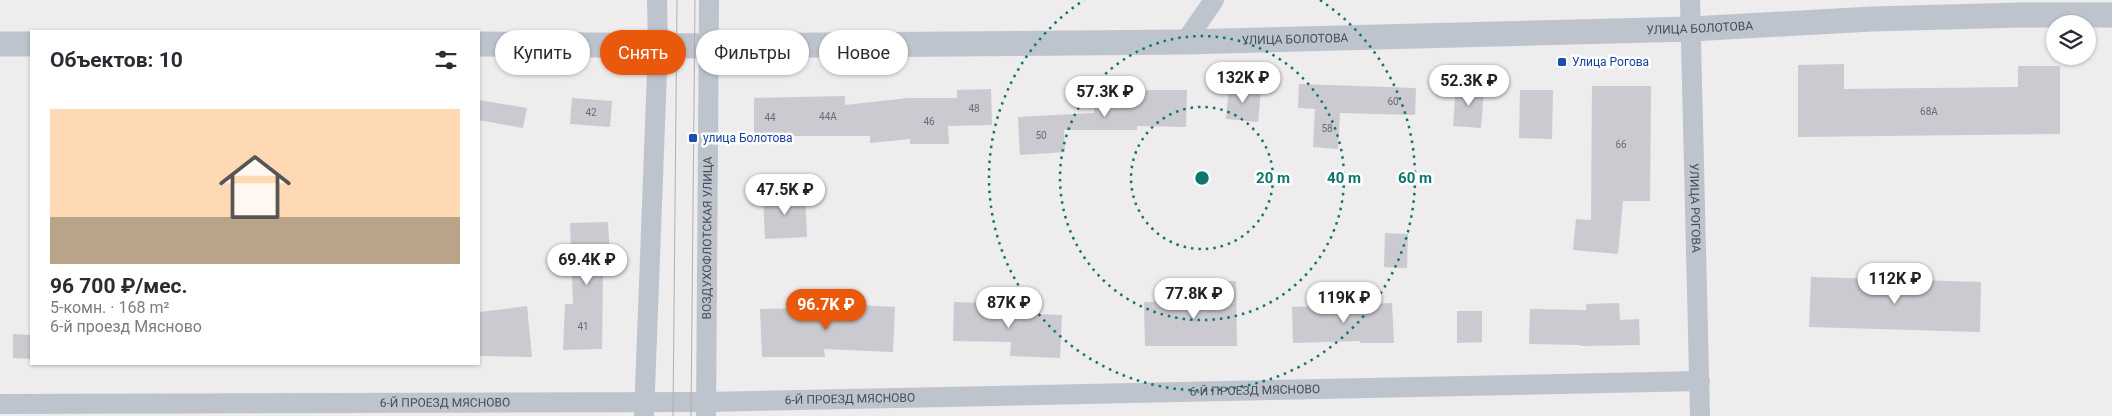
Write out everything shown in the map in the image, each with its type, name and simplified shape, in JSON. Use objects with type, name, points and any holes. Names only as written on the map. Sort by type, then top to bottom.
[{"type":"street","points":[[657,0],[658,30]]},
{"type":"street","name":"ВОЗДУХОФЛОТСКАЯ УЛИЦА","points":[[708,30],[709,0]]},
{"type":"street","points":[[1185,42],[1214,0]]},
{"type":"street","name":"УЛИЦА РОГОВА","points":[[1690,0],[1700,416]]},
{"type":"street","name":"УЛИЦА БОЛОТОВА","points":[[809,45],[1185,42],[1691,29],[1872,19],[2021,15],[2112,15]]},
{"type":"street","points":[[0,44],[30,44]]},
{"type":"street","name":"УЛИЦА БОЛОТОВА","points":[[480,44],[600,45]]},
{"type":"street","points":[[644,409],[657,75]]},
{"type":"street","name":"ВОЗДУХОФЛОТСКАЯ УЛИЦА","points":[[706,409],[708,75]]},
{"type":"street","name":"6-Й ПРОЕЗД МЯСНОВО","points":[[0,404],[706,409],[1700,382]]},
{"type":"building","points":[[1844,64],[1844,89],[2018,87],[2018,66],[2060,66],[2060,134],[1798,137],[1798,65]]},
{"type":"building","points":[[1299,84],[1416,88],[1415,115],[1340,113],[1338,149],[1313,147],[1315,109],[1298,108]]},
{"type":"building","points":[[1229,86],[1261,89],[1258,122],[1226,119]]},
{"type":"building","points":[[1456,86],[1484,88],[1481,128],[1453,126]]},
{"type":"building","points":[[1592,86],[1651,86],[1650,201],[1623,201],[1618,254],[1573,250],[1576,219],[1591,220]]},
{"type":"building","points":[[991,89],[992,125],[948,126],[949,144],[910,144],[910,139],[870,143],[870,136],[754,136],[754,98],[845,96],[845,105],[908,98],[957,98],[957,90]]},
{"type":"building","points":[[1146,90],[1187,90],[1186,127],[1137,126],[1137,130],[1064,130],[1065,152],[1020,155],[1018,117],[1094,113],[1094,91],[1146,92]]},
{"type":"building","points":[[1520,90],[1553,90],[1552,139],[1519,138]]},
{"type":"building","points":[[572,98],[612,101],[610,127],[570,124]]},
{"type":"building","points":[[480,100],[527,108],[523,128],[480,120]]},
{"type":"building","points":[[805,193],[807,237],[765,239],[763,195]]},
{"type":"building","points":[[608,222],[611,275],[603,276],[602,349],[563,350],[565,304],[573,304],[570,223]]},
{"type":"building","points":[[1385,233],[1408,234],[1407,268],[1384,267]]},
{"type":"building","points":[[1811,277],[1981,282],[1980,332],[1809,327]]},
{"type":"building","points":[[1236,281],[1237,346],[1145,346],[1144,302],[1210,301],[1210,282]]},
{"type":"building","points":[[954,302],[996,303],[995,312],[1062,315],[1060,358],[1010,356],[1011,342],[953,341]]},
{"type":"building","points":[[1392,303],[1394,343],[1360,343],[1360,341],[1293,343],[1292,307]]},
{"type":"building","points":[[1619,303],[1620,320],[1639,319],[1640,345],[1581,346],[1529,344],[1530,309],[1586,310],[1586,304]]},
{"type":"building","points":[[857,305],[895,307],[893,352],[824,349],[825,357],[762,357],[760,309],[857,307]]},
{"type":"building","points":[[527,306],[532,357],[480,356],[480,312]]},
{"type":"building","points":[[1457,311],[1482,311],[1482,342],[1457,343]]},
{"type":"building","points":[[13,334],[30,335],[30,359],[13,358]]},
{"type":"tram line","points":[[673,416],[677,0]]},
{"type":"tram line","points":[[691,416],[695,0]]},
{"type":"place","name":"Улица Рогова","points":[[1562,62]]},
{"type":"place","name":"улица Болотова","points":[[693,138]]}]
